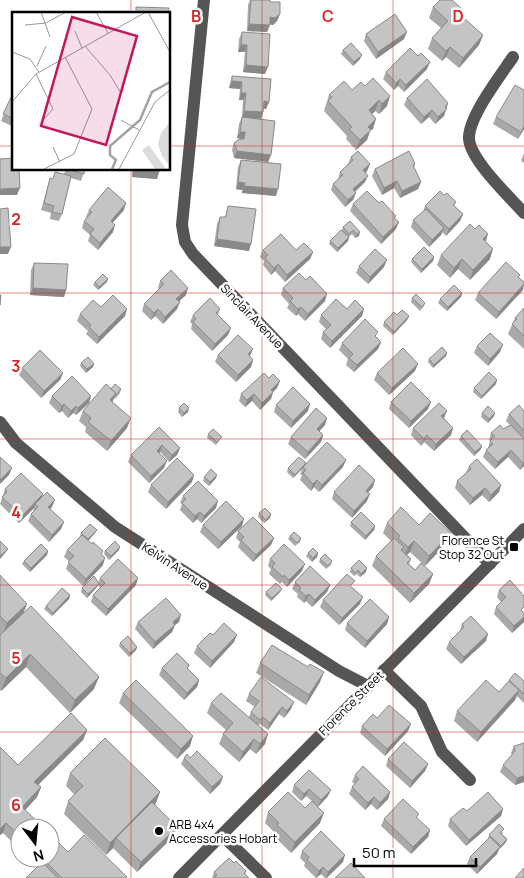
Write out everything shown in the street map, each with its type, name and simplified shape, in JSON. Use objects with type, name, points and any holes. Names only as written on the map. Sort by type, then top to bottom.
[{"type":"street","name":"Sinclair Avenue","points":[[204,0],[182,225],[185,242],[193,254],[490,564]]},
{"type":"street","points":[[513,57],[480,108],[469,137],[477,160],[524,213]]},
{"type":"street","name":"Kelvin Avenue","points":[[0,422],[16,443],[115,527],[338,671],[368,686]]},
{"type":"street","name":"Florence Street","points":[[180,878],[524,529]]},
{"type":"street","points":[[384,670],[421,706],[442,752],[470,780]]},
{"type":"street","points":[[222,836],[266,878]]},
{"type":"building","points":[[251,0],[280,2],[280,14],[275,18],[270,17],[270,25],[249,24]]},
{"type":"building","points":[[440,0],[452,0],[461,8],[457,12],[483,35],[463,58],[450,47],[446,51],[432,38],[448,21],[433,7]]},
{"type":"building","points":[[136,7],[169,8],[168,12],[136,12]]},
{"type":"building","points":[[395,14],[407,32],[378,52],[366,34]]},
{"type":"building","points":[[242,32],[270,34],[268,67],[246,65],[247,45],[241,45]]},
{"type":"building","points":[[351,43],[362,55],[354,62],[343,50]]},
{"type":"building","points":[[410,48],[418,56],[421,53],[430,62],[406,85],[400,79],[396,83],[386,72]]},
{"type":"building","points":[[232,76],[271,79],[269,102],[264,101],[263,112],[244,111],[246,93],[241,93],[242,82],[232,81]]},
{"type":"building","points":[[373,78],[390,96],[382,104],[379,100],[369,110],[376,119],[368,127],[371,130],[360,140],[349,129],[352,127],[328,101],[332,97],[329,95],[344,81],[352,90],[361,82],[365,86]]},
{"type":"building","points":[[427,79],[448,103],[445,107],[447,109],[438,117],[432,110],[424,117],[407,98]]},
{"type":"building","points":[[515,85],[524,90],[524,126],[521,132],[496,117]]},
{"type":"building","points":[[12,95],[12,118],[3,114]]},
{"type":"building","points":[[242,117],[275,121],[271,155],[237,151],[234,143],[239,139],[244,139],[245,132],[240,132]]},
{"type":"building","points":[[358,151],[370,164],[363,170],[368,176],[353,189],[356,193],[348,200],[333,184],[343,175],[340,172],[353,160],[351,157]]},
{"type":"building","points":[[409,151],[421,182],[402,191],[397,181],[384,188],[375,169]]},
{"type":"building","points":[[12,158],[12,170],[19,170],[20,188],[0,189],[0,159]]},
{"type":"building","points":[[241,160],[281,164],[278,189],[244,186],[245,183],[238,182]]},
{"type":"building","points":[[71,170],[85,170],[84,174]]},
{"type":"building","points":[[134,170],[160,170],[159,172]]},
{"type":"building","points":[[55,172],[71,176],[62,214],[52,212],[54,206],[44,203],[50,178],[53,179]]},
{"type":"building","points":[[108,187],[126,203],[111,221],[115,225],[100,243],[90,234],[94,229],[84,221],[92,212],[89,210]]},
{"type":"building","points":[[367,191],[379,203],[382,201],[399,222],[383,237],[353,204]]},
{"type":"building","points":[[440,191],[444,195],[447,193],[456,202],[453,205],[463,214],[449,229],[425,206]]},
{"type":"building","points":[[228,206],[256,209],[251,244],[217,239],[220,217],[226,217]]},
{"type":"building","points":[[8,208],[11,247],[0,247],[0,209]]},
{"type":"building","points":[[426,209],[444,228],[432,240],[413,220]]},
{"type":"building","points":[[350,221],[360,232],[357,234],[353,230],[349,234],[343,227]]},
{"type":"building","points":[[470,224],[475,229],[479,225],[488,234],[483,239],[493,249],[473,270],[462,259],[454,268],[441,255]]},
{"type":"building","points":[[341,230],[349,237],[338,248],[330,241]]},
{"type":"building","points":[[281,234],[296,250],[304,243],[313,252],[287,275],[278,264],[274,268],[265,258],[268,255],[263,250]]},
{"type":"building","points":[[424,247],[434,257],[422,269],[412,259]]},
{"type":"building","points":[[375,249],[387,260],[370,277],[359,266]]},
{"type":"building","points":[[506,262],[520,275],[518,277],[524,284],[499,312],[478,293]]},
{"type":"building","points":[[34,263],[68,264],[66,290],[33,288]]},
{"type":"building","points":[[171,270],[188,288],[176,299],[180,302],[165,317],[158,309],[154,313],[144,304],[164,284],[160,281]]},
{"type":"building","points":[[299,273],[306,280],[310,276],[327,294],[308,314],[301,307],[298,309],[290,301],[293,298],[283,288]]},
{"type":"building","points":[[103,274],[108,279],[99,287],[95,282]]},
{"type":"building","points":[[454,285],[462,293],[448,307],[440,299]]},
{"type":"building","points":[[416,294],[425,303],[422,307],[412,298]]},
{"type":"building","points":[[113,295],[127,309],[99,337],[80,314],[93,300],[101,307]]},
{"type":"building","points":[[210,298],[220,309],[216,313],[231,328],[215,344],[193,322],[196,319],[193,315]]},
{"type":"building","points":[[336,299],[347,309],[355,300],[364,309],[332,341],[323,332],[331,325],[321,315]]},
{"type":"building","points":[[524,308],[524,336],[512,324]]},
{"type":"building","points":[[402,310],[409,316],[394,332],[384,322],[394,312],[397,315]]},
{"type":"building","points":[[365,319],[378,332],[375,336],[381,342],[357,365],[349,358],[353,354],[342,343]]},
{"type":"building","points":[[490,333],[503,345],[490,359],[477,346]]},
{"type":"building","points":[[238,335],[253,349],[248,354],[253,360],[238,375],[218,355]]},
{"type":"building","points":[[442,347],[447,353],[434,365],[429,359]]},
{"type":"building","points":[[403,348],[418,364],[392,388],[377,373]]},
{"type":"building","points":[[40,350],[63,373],[44,391],[22,368]]},
{"type":"building","points":[[88,357],[94,364],[87,369],[81,363]]},
{"type":"building","points":[[489,372],[497,380],[482,396],[474,388]]},
{"type":"building","points":[[264,373],[269,378],[273,374],[280,381],[271,390],[273,392],[262,403],[254,394],[247,400],[241,394]]},
{"type":"building","points":[[72,376],[91,396],[78,408],[76,406],[71,411],[64,404],[62,406],[52,396]]},
{"type":"building","points":[[411,382],[431,402],[411,421],[391,402]]},
{"type":"building","points":[[106,384],[116,393],[110,400],[131,418],[111,441],[88,422],[91,418],[83,411]]},
{"type":"building","points":[[115,384],[121,389],[116,395],[111,389]]},
{"type":"building","points":[[293,387],[310,404],[293,421],[276,405]]},
{"type":"building","points":[[184,403],[189,408],[184,413],[179,408]]},
{"type":"building","points":[[439,403],[447,411],[441,416],[453,428],[436,444],[427,435],[424,439],[413,428]]},
{"type":"building","points":[[519,405],[524,411],[524,431],[509,414]]},
{"type":"building","points":[[488,406],[495,413],[489,419],[482,413]]},
{"type":"building","points":[[316,408],[327,418],[317,429],[323,435],[308,452],[291,437]]},
{"type":"building","points":[[500,425],[503,429],[511,425],[524,439],[523,463],[511,450],[498,462],[486,450],[493,444],[490,441],[495,436],[491,433]]},
{"type":"building","points":[[159,427],[180,448],[172,455],[162,445],[157,451],[167,461],[151,476],[131,455]]},
{"type":"building","points":[[213,429],[222,437],[217,442],[208,434]]},
{"type":"building","points":[[467,430],[482,446],[475,452],[461,436]]},
{"type":"building","points":[[327,442],[346,460],[322,485],[317,480],[313,484],[303,473],[306,470],[303,467]]},
{"type":"building","points":[[0,457],[12,468],[0,480]]},
{"type":"building","points":[[299,457],[306,463],[295,475],[288,468]]},
{"type":"building","points":[[177,458],[194,475],[168,502],[151,485]]},
{"type":"building","points":[[477,459],[501,485],[491,495],[485,488],[473,498],[457,481],[471,469],[469,466]]},
{"type":"building","points":[[359,465],[375,480],[366,491],[370,494],[354,511],[334,492]]},
{"type":"building","points":[[211,469],[217,475],[210,482],[204,477]]},
{"type":"building","points":[[21,473],[43,494],[22,516],[2,497],[7,492],[5,489]]},
{"type":"building","points":[[198,481],[218,501],[204,516],[200,512],[195,516],[182,503],[186,499],[183,496]]},
{"type":"building","points":[[47,492],[55,500],[48,507],[64,522],[52,535],[31,514],[38,507],[35,504]]},
{"type":"building","points":[[226,501],[244,519],[221,542],[203,525]]},
{"type":"building","points":[[401,507],[419,525],[430,513],[451,533],[429,556],[414,541],[408,547],[398,538],[400,536],[387,523]]},
{"type":"building","points":[[265,508],[271,514],[266,520],[259,513]]},
{"type":"building","points":[[361,512],[375,526],[366,536],[351,522]]},
{"type":"building","points":[[253,517],[274,538],[256,555],[241,540],[244,537],[238,531]]},
{"type":"building","points":[[90,524],[97,530],[88,539],[81,533]]},
{"type":"building","points":[[294,532],[301,538],[297,543],[290,536]]},
{"type":"building","points":[[82,535],[103,551],[101,554],[105,558],[86,579],[68,562],[74,556],[67,550]]},
{"type":"building","points":[[394,538],[404,547],[401,550],[411,559],[407,563],[415,570],[421,563],[433,574],[414,593],[376,556]]},
{"type":"building","points":[[0,541],[8,549],[0,556]]},
{"type":"building","points":[[115,541],[120,547],[111,556],[105,551]]},
{"type":"building","points":[[41,544],[48,551],[31,568],[24,561]]},
{"type":"building","points":[[284,544],[305,564],[289,580],[272,567],[275,563],[270,559]]},
{"type":"building","points":[[313,548],[318,553],[313,558],[308,553]]},
{"type":"building","points":[[325,554],[332,561],[328,566],[320,559]]},
{"type":"building","points":[[118,559],[138,578],[108,609],[93,595],[105,583],[100,578]]},
{"type":"building","points":[[359,560],[367,568],[361,574],[358,570],[355,573],[351,568]]},
{"type":"building","points":[[310,566],[330,585],[315,600],[309,594],[306,596],[299,590],[301,588],[295,582]]},
{"type":"building","points":[[347,574],[355,581],[350,586],[363,597],[342,618],[323,600]]},
{"type":"building","points":[[0,575],[27,604],[7,623],[0,616]]},
{"type":"building","points":[[94,576],[99,584],[88,594],[82,588]]},
{"type":"building","points":[[510,580],[524,596],[524,607],[521,610],[524,613],[524,617],[514,626],[496,607],[506,597],[499,590]]},
{"type":"building","points":[[276,583],[282,589],[272,598],[266,592]]},
{"type":"building","points":[[62,588],[70,595],[53,613],[46,606]]},
{"type":"building","points":[[166,598],[181,615],[173,622],[175,625],[155,642],[138,622]]},
{"type":"building","points":[[370,599],[389,617],[367,641],[347,623]]},
{"type":"building","points":[[31,606],[99,677],[75,700],[30,654],[6,678],[0,673],[0,635]]},
{"type":"building","points":[[471,616],[488,634],[464,657],[449,642],[464,627],[462,624]]},
{"type":"building","points":[[224,623],[237,635],[212,661],[197,646],[210,633],[213,635]]},
{"type":"building","points":[[128,636],[137,647],[130,653],[120,643]]},
{"type":"building","points":[[272,645],[308,667],[310,664],[324,672],[309,695],[260,663]]},
{"type":"building","points":[[177,653],[189,665],[187,668],[199,680],[187,693],[162,668]]},
{"type":"building","points":[[515,673],[524,681],[524,694],[509,680]]},
{"type":"building","points":[[261,677],[294,702],[287,711],[282,707],[270,723],[263,717],[260,720],[251,712],[259,701],[249,694]]},
{"type":"building","points":[[136,680],[193,736],[181,749],[123,693]]},
{"type":"building","points":[[486,680],[499,692],[509,681],[519,690],[481,732],[457,711]]},
{"type":"building","points":[[221,693],[268,734],[260,744],[254,739],[243,752],[223,734],[233,723],[211,703]]},
{"type":"building","points":[[389,705],[411,724],[387,749],[362,726],[373,714],[377,718]]},
{"type":"building","points":[[71,713],[87,730],[34,782],[41,787],[22,807],[34,818],[10,818],[10,827],[6,823],[0,829],[0,747],[18,765]]},
{"type":"building","points":[[105,738],[160,792],[110,843],[68,801],[83,786],[70,773]]},
{"type":"building","points":[[404,742],[428,764],[412,781],[388,759]]},
{"type":"building","points":[[524,743],[524,776],[517,778],[503,765],[515,751],[514,746]]},
{"type":"building","points":[[197,751],[223,777],[212,787],[184,758],[187,754],[190,758]]},
{"type":"building","points":[[363,766],[390,792],[380,803],[374,797],[368,803],[352,787],[359,779],[355,775]]},
{"type":"building","points":[[309,770],[331,790],[321,800],[309,789],[304,794],[294,785]]},
{"type":"building","points":[[288,792],[305,808],[312,801],[324,813],[295,842],[277,825],[279,823],[268,812]]},
{"type":"building","points":[[488,792],[503,809],[469,840],[450,819],[463,808],[467,811]]},
{"type":"building","points":[[403,799],[419,814],[416,817],[430,830],[413,847],[384,819]]},
{"type":"building","points":[[152,802],[177,827],[141,862],[116,838]]},
{"type":"building","points":[[499,824],[504,829],[500,833],[507,839],[501,846],[489,835]]},
{"type":"building","points":[[321,831],[345,855],[328,872],[323,867],[319,871],[307,860],[309,857],[302,851]]},
{"type":"building","points":[[84,835],[127,877],[126,878],[62,878],[52,868],[60,868],[60,844],[68,852]]},
{"type":"building","points":[[490,837],[500,847],[480,867],[470,857]]},
{"type":"building","points":[[229,858],[234,863],[236,861],[246,871],[244,873],[249,878],[215,877],[217,875],[214,872]]},
{"type":"building","points":[[351,863],[365,878],[335,878]]},
{"type":"building","points":[[36,868],[48,868],[58,878],[26,878]]},
{"type":"building","points":[[524,868],[524,878],[515,878]]},
{"type":"place","name":"Florence St Stop 32 Out","points":[[514,547]]},
{"type":"place","name":"ARB 4x4 Accessories Hobart","points":[[159,831]]}]
